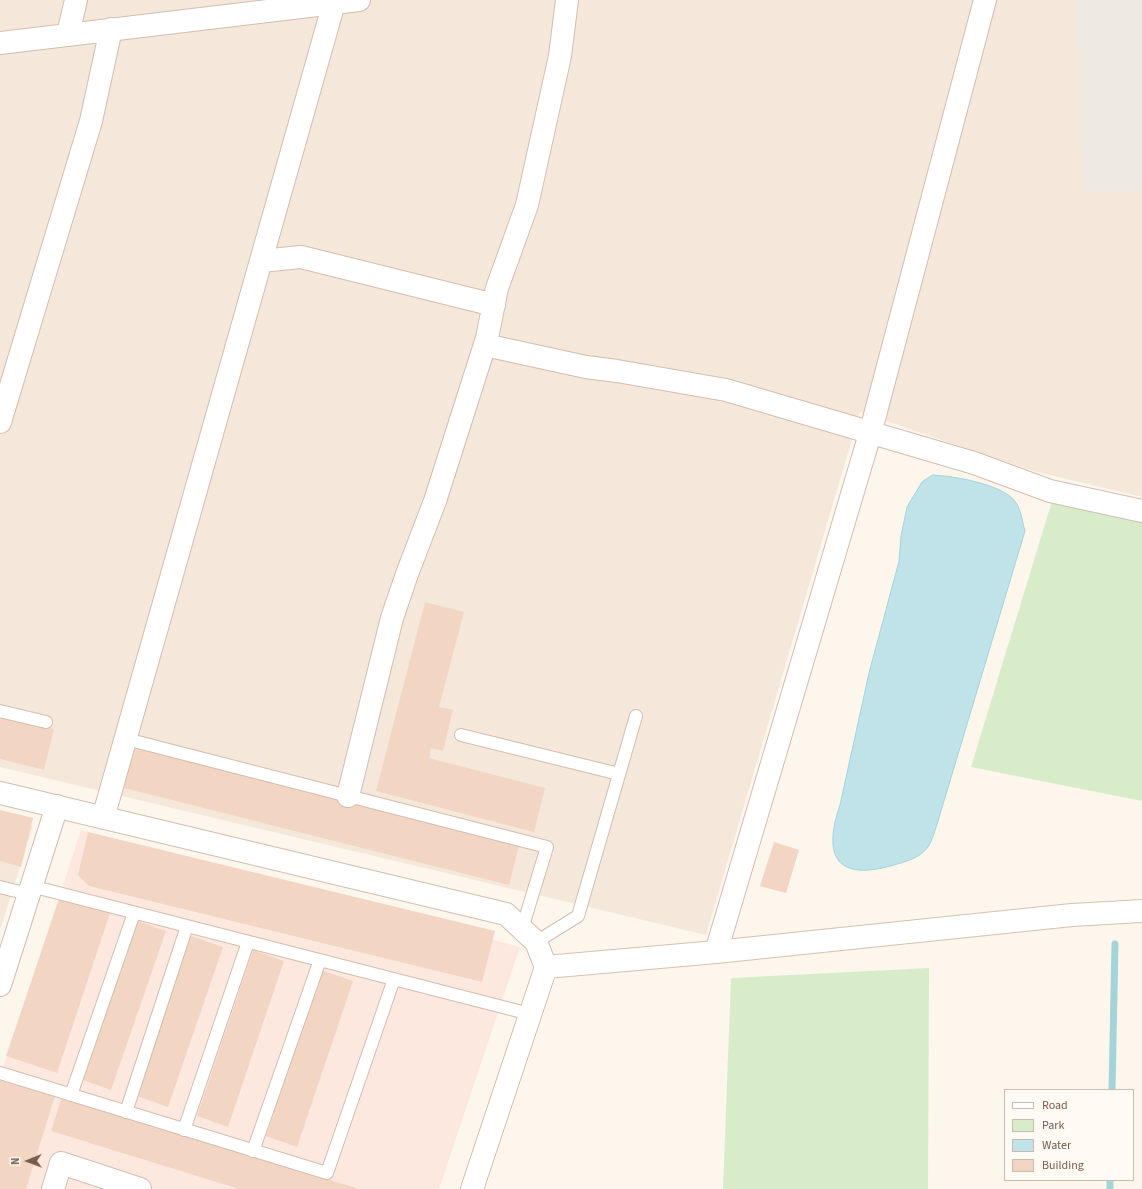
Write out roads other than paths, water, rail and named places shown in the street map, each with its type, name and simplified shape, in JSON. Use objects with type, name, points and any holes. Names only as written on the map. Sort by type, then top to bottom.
[{"type":"street","points":[[68,34],[76,0]]},
{"type":"street","points":[[348,796],[392,618],[435,501],[485,345],[497,288],[527,205],[560,56],[566,0]]},
{"type":"street","points":[[716,952],[870,434],[985,0]]},
{"type":"street","points":[[0,43],[346,1],[261,261],[103,818]]},
{"type":"street","points":[[0,422],[91,121],[111,29]]},
{"type":"street","points":[[261,261],[301,257],[494,305]]},
{"type":"street","points":[[485,345],[586,367],[617,370],[726,390],[870,434],[974,463],[1050,490],[1142,511]]},
{"type":"street","points":[[0,793],[506,914],[529,936],[546,966],[472,1189]]},
{"type":"street","points":[[0,985],[57,806]]},
{"type":"street","points":[[546,966],[716,952],[1072,915],[1142,911]]},
{"type":"street","points":[[53,1189],[61,1163],[140,1189]]},
{"type":"lane","points":[[0,711],[46,722]]},
{"type":"lane","points":[[529,936],[578,916],[636,716]]},
{"type":"lane","points":[[461,735],[619,774]]},
{"type":"lane","points":[[126,739],[547,847],[529,936]]},
{"type":"lane","points":[[0,887],[29,890],[134,913],[530,1014]]},
{"type":"lane","points":[[71,1095],[134,913]]},
{"type":"lane","points":[[126,1112],[187,926]]},
{"type":"lane","points":[[184,1130],[248,942]]},
{"type":"lane","points":[[253,1151],[320,960]]},
{"type":"lane","points":[[0,1073],[327,1174],[394,979]]},
{"type":"water","points":[[933,475],[976,482],[998,489],[1016,502],[1021,514],[1025,531],[933,838],[925,851],[917,857],[894,865],[875,869],[859,870],[847,867],[839,861],[834,851],[833,839],[835,823],[869,673],[899,561],[901,536],[907,507],[922,482]]},
{"type":"waterway","points":[[1112,1089],[1115,944]]},
{"type":"waterway","points":[[1110,1181],[1110,1189]]}]
